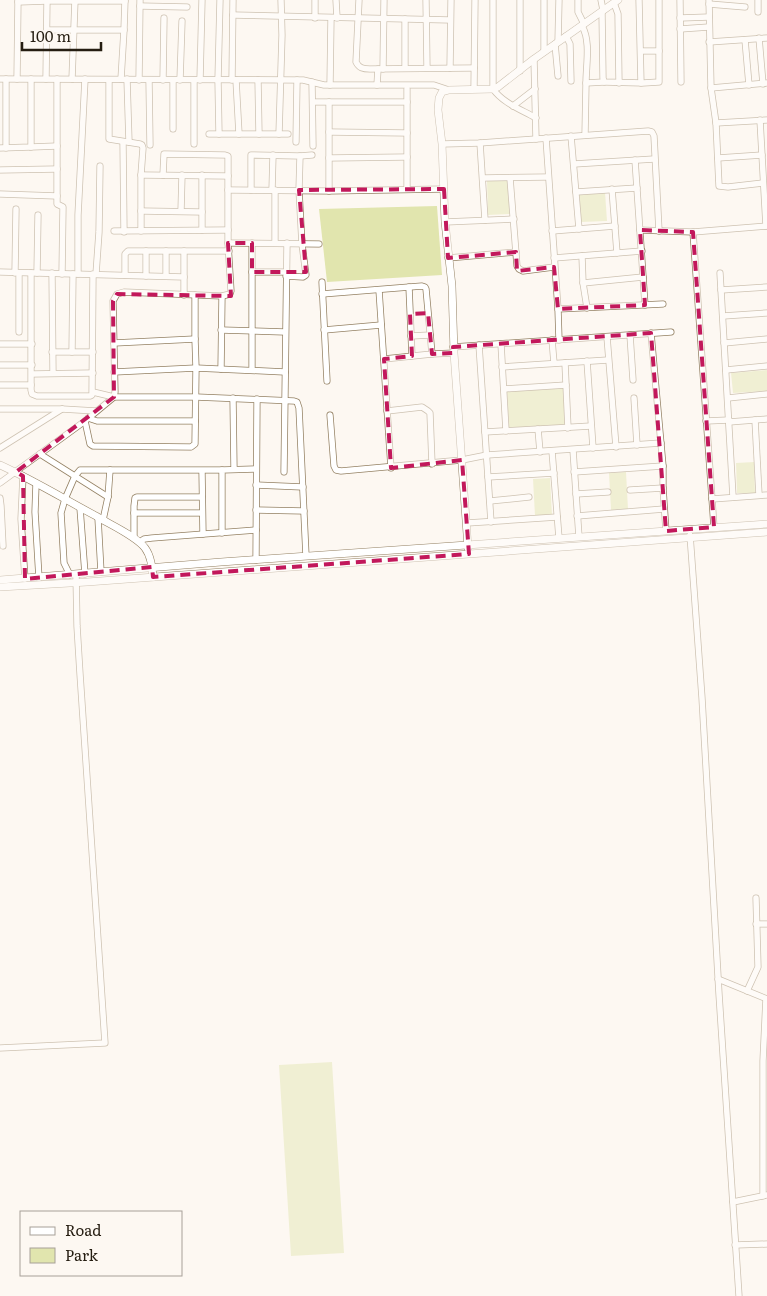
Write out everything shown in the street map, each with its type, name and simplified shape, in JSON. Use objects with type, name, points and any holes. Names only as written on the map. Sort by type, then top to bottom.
[{"type":"street","points":[[72,79],[75,0]]},
{"type":"street","points":[[194,144],[202,0]]},
{"type":"street","points":[[218,134],[220,0]]},
{"type":"street","points":[[233,0],[234,80],[239,134]]},
{"type":"street","points":[[279,134],[281,0]]},
{"type":"street","points":[[315,0],[315,18]]},
{"type":"street","points":[[330,85],[336,0]]},
{"type":"street","points":[[359,0],[356,62],[359,67],[363,69],[474,68]]},
{"type":"street","points":[[377,85],[380,69],[384,0]]},
{"type":"street","points":[[426,0],[427,68]]},
{"type":"street","points":[[450,68],[451,0]]},
{"type":"street","points":[[474,89],[475,0]]},
{"type":"street","points":[[493,0],[493,89],[504,100],[536,118]]},
{"type":"street","points":[[520,0],[520,71]]},
{"type":"street","points":[[544,0],[544,52]]},
{"type":"street","points":[[558,76],[559,0]]},
{"type":"street","points":[[578,0],[578,12],[586,39],[585,135]]},
{"type":"street","points":[[601,0],[604,82]]},
{"type":"street","points":[[639,0],[641,83]]},
{"type":"street","points":[[586,83],[659,82],[659,0]]},
{"type":"street","points":[[680,0],[681,82]]},
{"type":"street","points":[[758,0],[758,12]]},
{"type":"street","points":[[17,79],[18,1],[125,1],[124,79],[126,142],[124,232]]},
{"type":"street","points":[[46,79],[47,1]]},
{"type":"street","points":[[469,554],[454,350],[452,286],[445,222],[442,144],[438,110],[439,98],[442,92],[449,90],[493,89],[503,84],[534,59],[616,1],[618,14],[619,83]]},
{"type":"street","points":[[745,7],[709,2],[711,88],[716,123],[719,186],[728,187],[763,183]]},
{"type":"street","points":[[139,80],[140,3],[187,7]]},
{"type":"street","points":[[233,15],[450,20]]},
{"type":"street","points":[[680,18],[709,17]]},
{"type":"street","points":[[163,80],[164,18]]},
{"type":"street","points":[[405,19],[405,68]]},
{"type":"street","points":[[173,129],[182,21]]},
{"type":"street","points":[[680,29],[709,27]]},
{"type":"street","points":[[47,30],[124,30]]},
{"type":"street","points":[[566,36],[570,44],[572,81]]},
{"type":"street","points":[[711,88],[765,83],[759,38]]},
{"type":"street","points":[[709,42],[767,38]]},
{"type":"street","points":[[745,40],[749,85]]},
{"type":"street","points":[[641,51],[659,51]]},
{"type":"street","points":[[534,59],[536,139]]},
{"type":"street","points":[[57,146],[3,148],[3,79],[297,80],[330,85],[434,85],[449,90]]},
{"type":"street","points":[[31,79],[31,147]]},
{"type":"street","points":[[57,79],[57,204],[63,207],[62,274]]},
{"type":"street","points":[[72,352],[85,79]]},
{"type":"street","points":[[109,80],[108,137],[111,140],[142,145],[141,231]]},
{"type":"street","points":[[149,80],[150,144]]},
{"type":"street","points":[[258,80],[258,134]]},
{"type":"street","points":[[296,142],[297,80]]},
{"type":"street","points":[[312,82],[313,146]]},
{"type":"street","points":[[407,89],[407,189]]},
{"type":"street","points":[[513,106],[535,89]]},
{"type":"street","points":[[315,102],[406,102]]},
{"type":"street","points":[[329,102],[329,191]]},
{"type":"street","points":[[640,230],[693,232],[767,226],[760,120]]},
{"type":"street","points":[[716,123],[767,120]]},
{"type":"street","points":[[329,132],[407,132]]},
{"type":"street","points":[[442,144],[652,132],[654,136],[659,231]]},
{"type":"street","points":[[209,134],[288,134]]},
{"type":"street","points":[[571,136],[579,229]]},
{"type":"street","points":[[546,138],[558,309],[554,363]]},
{"type":"street","points":[[480,143],[485,220]]},
{"type":"street","points":[[114,397],[113,301],[117,294],[124,292],[222,296],[230,294],[231,291],[228,251],[228,156],[164,154],[163,175]]},
{"type":"street","points":[[251,190],[251,155],[312,155]]},
{"type":"street","points":[[273,155],[275,243]]},
{"type":"street","points":[[718,158],[762,155]]},
{"type":"street","points":[[252,272],[305,276],[299,190],[300,156]]},
{"type":"street","points":[[329,158],[407,157]]},
{"type":"street","points":[[574,164],[654,159]]},
{"type":"street","points":[[635,160],[645,305]]},
{"type":"street","points":[[38,215],[34,273],[32,394],[37,396],[90,396],[93,392],[94,274],[99,232],[100,166]]},
{"type":"street","points":[[0,170],[57,169]]},
{"type":"street","points":[[141,174],[228,176]]},
{"type":"street","points":[[181,211],[182,175]]},
{"type":"street","points":[[202,175],[202,230]]},
{"type":"street","points":[[483,178],[548,177]]},
{"type":"street","points":[[510,178],[517,266],[522,271],[554,267]]},
{"type":"street","points":[[576,192],[637,188]]},
{"type":"street","points":[[228,190],[444,189]]},
{"type":"street","points":[[612,189],[616,253]]},
{"type":"street","points":[[0,194],[57,196]]},
{"type":"street","points":[[16,209],[19,332]]},
{"type":"street","points":[[141,211],[202,212]]},
{"type":"street","points":[[445,222],[514,219]]},
{"type":"street","points":[[552,231],[614,226]]},
{"type":"street","points":[[114,232],[228,230]]},
{"type":"street","points":[[693,232],[714,527]]},
{"type":"street","points":[[228,243],[318,244]]},
{"type":"street","points":[[252,243],[252,370]]},
{"type":"street","points":[[284,472],[286,243]]},
{"type":"street","points":[[146,251],[146,276]]},
{"type":"street","points":[[166,251],[166,276]]},
{"type":"street","points":[[184,251],[184,295]]},
{"type":"street","points":[[125,275],[126,252],[228,251]]},
{"type":"street","points":[[554,258],[642,251]]},
{"type":"street","points":[[448,258],[516,252]]},
{"type":"street","points":[[582,256],[586,308]]},
{"type":"street","points":[[0,272],[184,276]]},
{"type":"street","points":[[52,273],[53,373]]},
{"type":"street","points":[[720,273],[733,497]]},
{"type":"street","points":[[584,283],[643,277]]},
{"type":"street","points":[[322,282],[327,381]]},
{"type":"street","points":[[408,287],[412,356]]},
{"type":"street","points":[[322,294],[425,287],[432,354]]},
{"type":"street","points":[[722,290],[767,287]]},
{"type":"street","points":[[379,290],[391,468]]},
{"type":"street","points":[[86,420],[90,444],[93,446],[192,447],[195,444],[195,295]]},
{"type":"street","points":[[221,368],[222,296]]},
{"type":"street","points":[[558,309],[663,304]]},
{"type":"street","points":[[723,316],[767,313]]},
{"type":"street","points":[[324,330],[382,326]]},
{"type":"street","points":[[221,330],[286,332]]},
{"type":"street","points":[[384,358],[432,354],[479,345],[671,332]]},
{"type":"street","points":[[651,333],[663,466],[666,531]]},
{"type":"street","points":[[411,336],[430,335]]},
{"type":"street","points":[[630,335],[633,380]]},
{"type":"street","points":[[606,337],[616,447]]},
{"type":"street","points":[[114,342],[195,339]]},
{"type":"street","points":[[724,343],[767,339]]},
{"type":"street","points":[[0,344],[32,344]]},
{"type":"street","points":[[501,344],[506,431]]},
{"type":"street","points":[[479,345],[491,522]]},
{"type":"street","points":[[52,352],[93,352]]},
{"type":"street","points":[[502,367],[608,360]]},
{"type":"street","points":[[587,361],[593,448]]},
{"type":"street","points":[[565,363],[568,428]]},
{"type":"street","points":[[0,365],[32,365]]},
{"type":"street","points":[[726,370],[767,366]]},
{"type":"street","points":[[114,372],[221,368],[285,372]]},
{"type":"street","points":[[32,374],[93,373]]},
{"type":"street","points":[[504,389],[566,385]]},
{"type":"street","points":[[0,386],[32,386]]},
{"type":"street","points":[[93,392],[114,397],[233,398],[297,402],[299,408],[306,556]]},
{"type":"street","points":[[728,398],[767,394]]},
{"type":"street","points":[[0,483],[19,474],[40,454],[114,397]]},
{"type":"street","points":[[233,398],[234,469]]},
{"type":"street","points":[[634,398],[637,445]]},
{"type":"street","points":[[256,560],[257,399]]},
{"type":"street","points":[[387,410],[422,408],[428,410],[430,413],[432,464]]},
{"type":"street","points":[[0,409],[96,411]]},
{"type":"street","points":[[0,448],[62,409]]},
{"type":"street","points":[[330,415],[334,466],[336,470],[340,471],[432,464],[487,455],[661,444]]},
{"type":"street","points":[[86,420],[195,421]]},
{"type":"street","points":[[755,420],[759,495]]},
{"type":"street","points":[[706,422],[767,420]]},
{"type":"street","points":[[485,432],[591,426]]},
{"type":"street","points":[[538,429],[540,452]]},
{"type":"street","points":[[573,450],[579,537]]},
{"type":"street","points":[[552,451],[559,538]]},
{"type":"street","points":[[40,454],[108,496]]},
{"type":"street","points":[[0,465],[137,540],[146,549],[153,577]]},
{"type":"street","points":[[574,472],[663,466]]},
{"type":"street","points":[[0,1048],[105,1043],[74,577],[64,563],[61,512],[75,476],[80,470],[256,469]]},
{"type":"street","points":[[101,572],[100,519],[108,496],[110,470]]},
{"type":"street","points":[[202,470],[203,534]]},
{"type":"street","points":[[222,470],[222,532]]},
{"type":"street","points":[[488,477],[554,473]]},
{"type":"street","points":[[19,474],[20,519],[25,579]]},
{"type":"street","points":[[36,484],[35,512],[39,578]]},
{"type":"street","points":[[256,485],[303,487]]},
{"type":"street","points":[[630,490],[663,488]]},
{"type":"street","points":[[576,494],[608,492]]},
{"type":"street","points":[[712,499],[767,495]]},
{"type":"street","points":[[137,540],[134,513],[135,498],[202,497]]},
{"type":"street","points":[[490,501],[529,497]]},
{"type":"street","points":[[0,498],[3,546]]},
{"type":"street","points":[[80,508],[85,574]]},
{"type":"street","points":[[577,516],[664,509]]},
{"type":"street","points":[[256,510],[304,511]]},
{"type":"street","points":[[134,513],[202,513]]},
{"type":"street","points":[[466,523],[557,517]]},
{"type":"street","points":[[0,587],[85,574],[152,567],[767,524]]},
{"type":"street","points":[[686,529],[702,698],[739,1296]]},
{"type":"street","points":[[137,540],[256,530]]},
{"type":"street","points":[[0,580],[74,577],[153,577],[767,532]]},
{"type":"street","points":[[748,991],[758,967],[756,898]]},
{"type":"street","points":[[756,924],[767,924]]},
{"type":"street","points":[[718,979],[767,999],[763,1061],[765,1089],[765,1195],[732,1202]]},
{"type":"street","points":[[735,1245],[767,1244]]},
{"type":"highlighted area","points":[[444,189],[448,258],[516,252],[517,271],[554,267],[558,309],[645,305],[640,230],[693,232],[714,527],[666,531],[651,333],[453,347],[454,353],[432,354],[428,313],[410,314],[412,356],[384,359],[391,468],[462,460],[469,554],[153,577],[152,567],[25,579],[23,476],[16,472],[114,397],[113,301],[117,294],[231,296],[228,243],[252,243],[252,272],[306,272],[299,190]]},
{"type":"green space","points":[[487,181],[509,181],[510,214],[488,215]]},
{"type":"green space","points":[[605,192],[607,221],[581,222],[579,194]]},
{"type":"green space","points":[[437,206],[442,275],[327,282],[319,209]]},
{"type":"green space","points":[[767,370],[767,391],[733,393],[731,373]]},
{"type":"green space","points":[[564,387],[566,425],[509,429],[507,391]]},
{"type":"green space","points":[[754,462],[755,493],[737,493],[736,463]]},
{"type":"green space","points":[[626,472],[628,509],[611,510],[609,473]]},
{"type":"green space","points":[[550,478],[552,515],[535,516],[533,479]]},
{"type":"green space","points":[[332,1062],[344,1253],[291,1256],[279,1065]]}]
